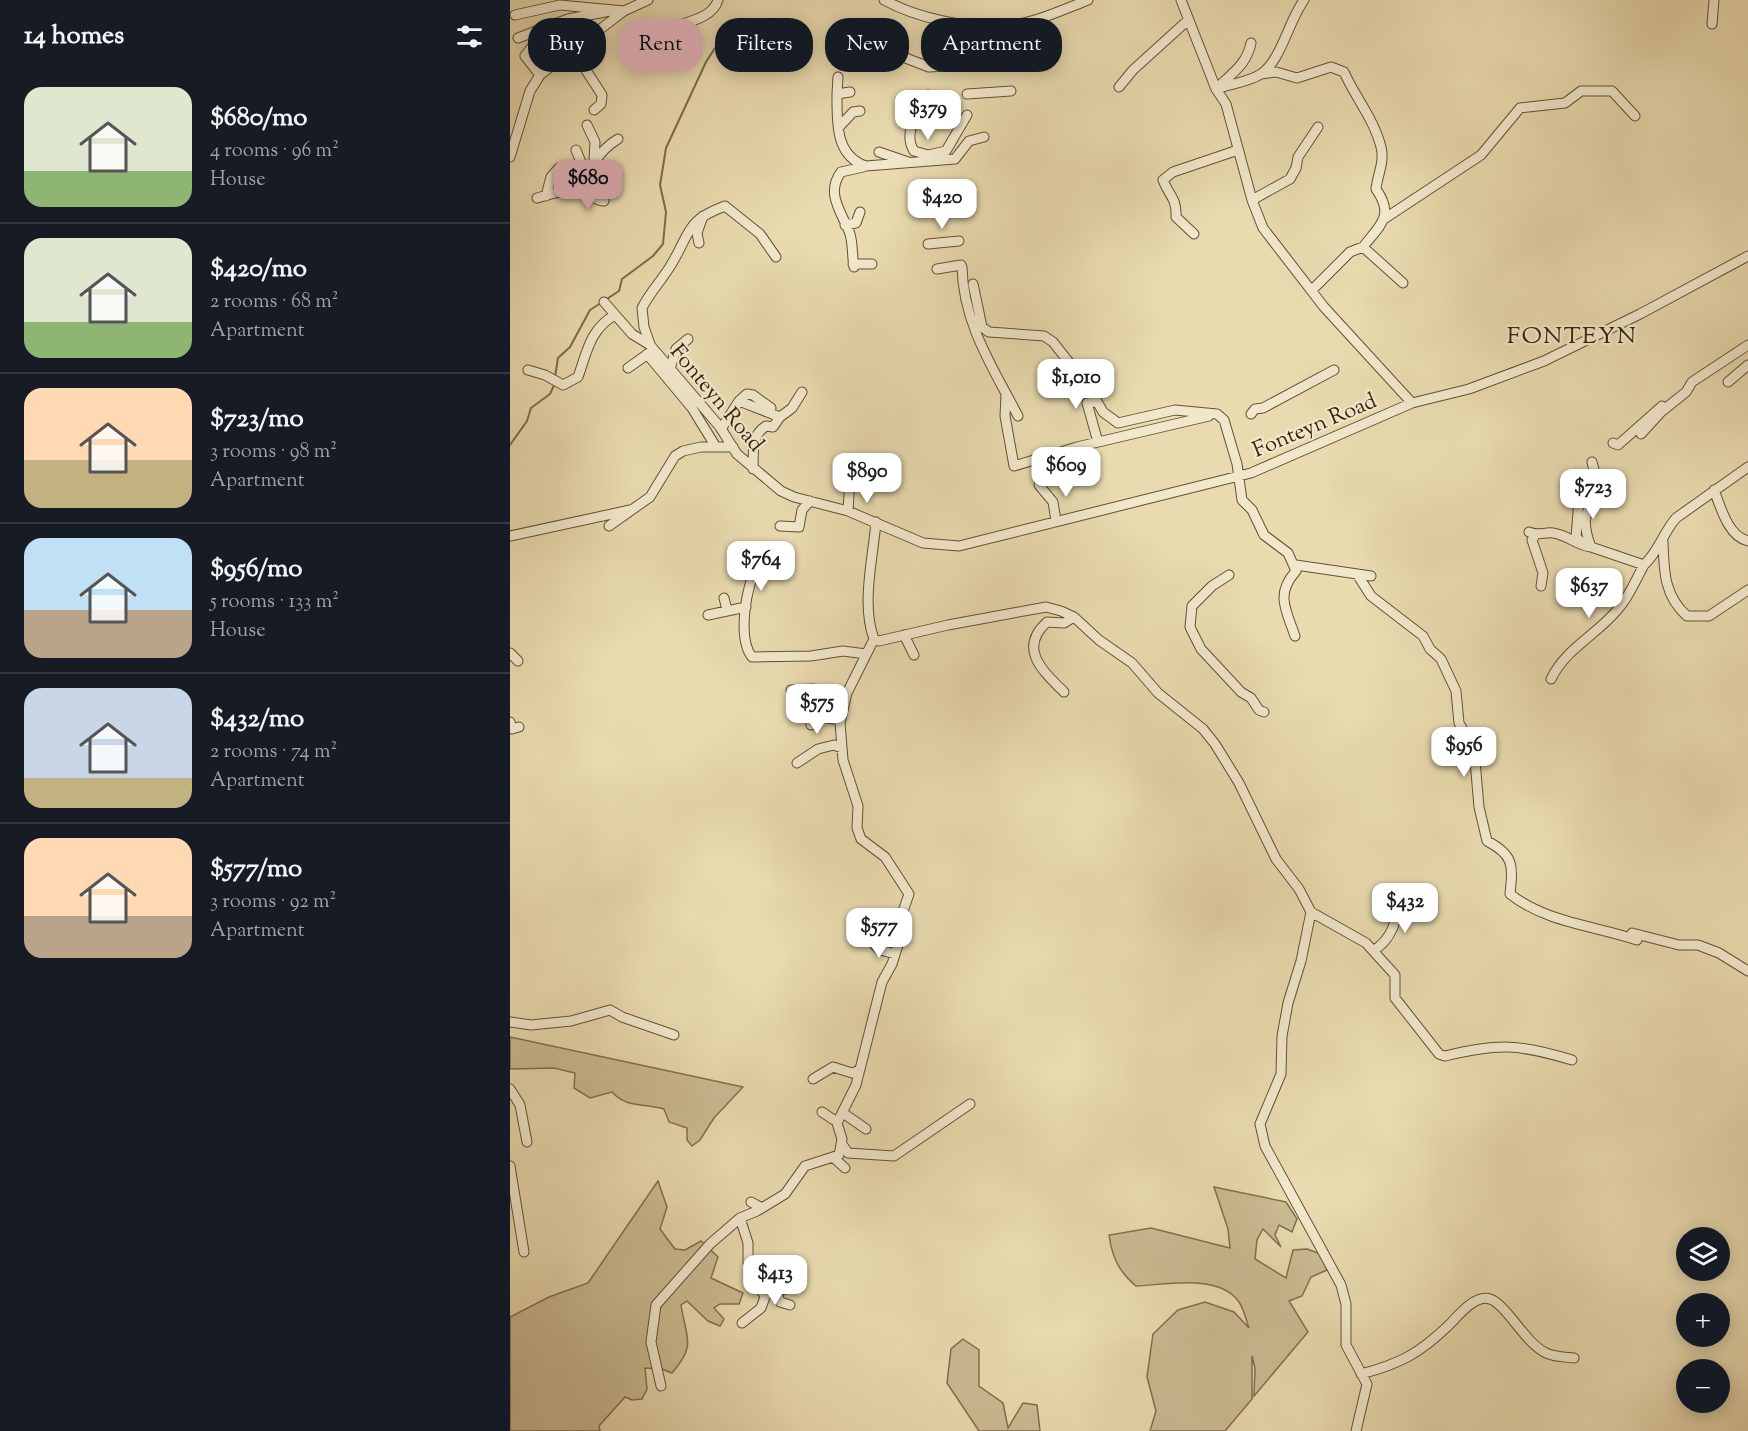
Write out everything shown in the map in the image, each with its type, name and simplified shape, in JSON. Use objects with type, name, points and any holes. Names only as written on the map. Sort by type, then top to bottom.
[{"type":"street","points":[[581,18],[620,10],[648,0]]},
{"type":"street","points":[[701,18],[716,6],[718,0]]},
{"type":"street","points":[[884,0],[893,5],[953,22],[1006,26],[1038,19],[1088,0]]},
{"type":"street","points":[[1181,0],[1187,21],[1216,89],[1226,104],[1252,200],[1263,228],[1312,290],[1412,403]]},
{"type":"street","points":[[1261,74],[1272,64],[1293,14],[1304,0]]},
{"type":"street","points":[[1712,24],[1714,0]]},
{"type":"street","points":[[515,15],[560,4],[620,10]]},
{"type":"street","points":[[606,22],[620,10]]},
{"type":"street","points":[[1119,87],[1133,70],[1187,21]]},
{"type":"street","points":[[518,38],[528,34]]},
{"type":"street","points":[[1216,89],[1238,70],[1249,55],[1251,43]]},
{"type":"street","points":[[1216,89],[1261,74],[1276,72],[1297,78],[1331,67],[1344,72],[1356,98],[1364,107],[1381,148],[1382,165],[1376,189],[1386,205],[1384,219]]},
{"type":"street","points":[[510,157],[530,92],[544,72]]},
{"type":"street","points":[[587,72],[602,95],[601,104],[594,110]]},
{"type":"street","points":[[838,77],[839,128],[843,149],[848,158],[866,166]]},
{"type":"street","points":[[967,94],[1011,91]]},
{"type":"street","points":[[1312,290],[1350,252],[1363,247],[1384,219],[1481,155],[1520,108],[1565,104],[1581,91],[1612,91],[1635,116]]},
{"type":"street","points":[[837,94],[850,92]]},
{"type":"street","points":[[928,95],[914,117],[910,137],[914,151],[928,155],[946,151],[967,115]]},
{"type":"street","points":[[839,128],[853,112],[860,111]]},
{"type":"street","points":[[587,125],[595,142],[594,163]]},
{"type":"street","points":[[1252,200],[1290,179],[1296,168],[1298,157],[1318,127]]},
{"type":"street","points":[[872,264],[853,266],[853,252],[834,197],[837,178],[848,169],[866,166],[955,159],[969,141],[984,137]]},
{"type":"street","points":[[584,192],[587,177],[594,163],[609,144],[618,139]]},
{"type":"street","points":[[576,150],[587,177]]},
{"type":"street","points":[[1194,234],[1176,217],[1178,208],[1171,190],[1163,180],[1173,172],[1238,150]]},
{"type":"street","points":[[879,152],[913,163]]},
{"type":"street","points":[[559,168],[551,177],[541,197],[560,192],[584,192],[598,201],[604,201]]},
{"type":"street","points":[[716,447],[692,408],[650,349],[642,308],[671,266],[688,229],[703,216],[726,206],[760,234],[776,257]]},
{"type":"street","points":[[845,225],[856,223],[860,212]]},
{"type":"street","points":[[699,243],[697,233],[703,216]]},
{"type":"street","points":[[927,244],[959,241]]},
{"type":"street","points":[[1363,247],[1403,283]]},
{"type":"street","points":[[853,252],[863,249]]},
{"type":"street","name":"Fonteyn Road","points":[[604,302],[632,334],[670,369],[753,469],[781,490],[810,501],[848,511],[923,543],[959,546],[1238,477],[1412,403],[1470,389],[1544,362],[1748,256]]},
{"type":"street","points":[[937,268],[961,266],[964,295],[972,324],[990,365],[1018,416]]},
{"type":"street","points":[[973,284],[982,327],[989,332],[1044,336],[1053,342],[1090,389],[1103,412],[1118,423],[1175,410],[1217,414],[1224,420],[1237,464],[1242,500],[1252,510],[1264,535],[1288,553],[1296,565],[1296,571],[1286,582],[1283,595],[1295,636]]},
{"type":"street","points":[[528,370],[545,375],[563,385],[579,377],[591,340],[600,326],[615,315]]},
{"type":"street","points":[[670,369],[676,350],[688,339]]},
{"type":"street","points":[[1613,443],[1618,445],[1684,385],[1748,345]]},
{"type":"street","points":[[628,368],[650,349]]},
{"type":"street","points":[[1728,382],[1748,364]]},
{"type":"street","points":[[1251,414],[1255,409],[1263,408],[1334,370]]},
{"type":"street","points":[[1641,434],[1661,412],[1686,392],[1692,382]]},
{"type":"street","points":[[753,469],[752,445],[757,434],[766,426],[773,427],[780,417],[792,408],[802,392]]},
{"type":"street","points":[[721,429],[739,401],[747,394],[753,395],[772,408]]},
{"type":"street","points":[[1006,395],[1005,416],[1014,466],[1098,442],[1217,414]]},
{"type":"street","points":[[739,401],[780,417]]},
{"type":"street","points":[[1096,402],[1088,403],[1098,442]]},
{"type":"street","points":[[609,526],[650,497],[675,456],[682,451],[733,447]]},
{"type":"street","points":[[1591,547],[1586,532],[1585,512],[1597,480],[1592,462]]},
{"type":"street","points":[[1551,679],[1558,665],[1574,647],[1588,639],[1619,608],[1644,565],[1658,552],[1668,527],[1676,518],[1748,468]]},
{"type":"street","points":[[848,511],[850,478]]},
{"type":"street","points":[[1039,485],[1053,502],[1056,521]]},
{"type":"street","points":[[1714,490],[1730,528],[1748,541]]},
{"type":"street","points":[[1579,500],[1576,537],[1591,547],[1644,565]]},
{"type":"street","points":[[780,526],[799,527],[802,510],[810,501]]},
{"type":"street","points":[[510,536],[609,516],[627,509],[632,511]]},
{"type":"street","points":[[876,522],[869,601],[870,629],[874,639],[847,693],[841,720],[842,748],[858,806],[857,828],[861,839],[885,857],[909,894],[901,917],[895,954],[882,982],[860,1070],[837,1117],[844,1150],[848,1153],[894,1156],[970,1104]]},
{"type":"street","points":[[902,534],[903,523]]},
{"type":"street","points":[[1541,586],[1541,564],[1532,540],[1532,533],[1553,533],[1582,546],[1591,547]]},
{"type":"street","points":[[1663,540],[1664,581],[1677,608],[1688,616],[1708,616],[1748,590]]},
{"type":"street","points":[[758,565],[748,585],[746,607],[747,650],[752,657],[811,656],[843,651],[866,654]]},
{"type":"street","points":[[1296,565],[1371,576]]},
{"type":"street","points":[[1357,574],[1371,596],[1423,636],[1430,649],[1441,659],[1456,691],[1460,723],[1474,749],[1479,807],[1487,841],[1503,849],[1510,858],[1510,894],[1520,902],[1556,918],[1679,945],[1698,945],[1719,953],[1748,971]]},
{"type":"street","points":[[1229,575],[1212,586],[1192,606],[1190,627],[1201,649],[1241,692],[1251,698],[1259,710],[1264,712]]},
{"type":"street","points":[[724,598],[728,610]]},
{"type":"street","points":[[708,615],[746,607]]},
{"type":"street","points":[[874,639],[879,641],[904,634],[1046,608],[1074,616],[1099,640],[1132,663],[1158,693],[1203,729],[1239,783],[1276,859],[1299,889],[1311,912],[1354,935],[1373,951],[1395,975],[1395,999],[1439,1054],[1445,1056],[1486,1048],[1528,1047],[1572,1060]]},
{"type":"street","points":[[1064,692],[1040,668],[1034,654],[1034,644],[1041,627],[1047,622],[1064,623],[1074,616]]},
{"type":"street","points":[[904,634],[914,655]]},
{"type":"street","points":[[510,653],[518,661]]},
{"type":"street","points":[[791,690],[814,689],[819,695]]},
{"type":"street","points":[[819,695],[847,693]]},
{"type":"street","points":[[811,725],[812,711],[819,695]]},
{"type":"street","points":[[826,718],[841,720]]},
{"type":"street","points":[[510,722],[512,729],[519,727]]},
{"type":"street","points":[[797,763],[818,750],[834,744],[842,748]]},
{"type":"street","points":[[1373,951],[1381,946],[1397,921],[1397,899]]},
{"type":"street","points":[[1311,912],[1301,961],[1288,1003],[1282,1036],[1281,1074],[1260,1124],[1265,1146],[1341,1285],[1346,1304],[1346,1345],[1368,1384],[1356,1431]]},
{"type":"street","points":[[1597,927],[1637,940]]},
{"type":"street","points":[[874,944],[880,950],[895,954]]},
{"type":"street","points":[[510,1022],[531,1025],[571,1022],[610,1010],[622,1017],[674,1035]]},
{"type":"street","points":[[813,1079],[833,1067],[852,1073],[860,1070]]},
{"type":"street","points":[[510,1089],[520,1105],[527,1142]]},
{"type":"street","points":[[822,1112],[866,1130]]},
{"type":"street","points":[[662,1386],[651,1342],[656,1305],[710,1244],[740,1218],[784,1194],[805,1166],[839,1155],[842,1144]]},
{"type":"street","points":[[834,1158],[845,1168]]},
{"type":"street","points":[[510,1166],[524,1252]]},
{"type":"street","points":[[751,1202],[762,1208]]},
{"type":"street","points":[[740,1218],[748,1243],[748,1262],[765,1297],[761,1308],[742,1323]]},
{"type":"street","points":[[762,1292],[768,1294],[788,1288]]},
{"type":"street","points":[[777,1292],[780,1302],[790,1305]]},
{"type":"street","points":[[1361,1374],[1394,1365],[1424,1349],[1469,1306],[1480,1299],[1488,1298],[1497,1303],[1521,1332],[1546,1353],[1574,1358]]},
{"type":"shaded area","points":[[510,1037],[743,1087],[714,1118],[700,1140],[692,1146],[687,1140],[687,1128],[669,1122],[664,1109],[629,1103],[612,1092],[590,1098],[574,1088],[575,1073],[554,1068],[510,1069]]},
{"type":"shaded area","points":[[658,1181],[667,1207],[660,1229],[675,1249],[685,1250],[701,1241],[718,1257],[711,1278],[743,1293],[739,1304],[720,1304],[714,1308],[724,1319],[720,1326],[708,1321],[687,1301],[681,1305],[688,1341],[685,1355],[680,1363],[672,1373],[662,1369],[645,1368],[647,1389],[642,1399],[632,1400],[625,1397],[599,1426],[600,1431],[510,1431],[510,1317],[549,1297],[588,1283]]},
{"type":"shaded area","points":[[1214,1187],[1286,1202],[1297,1219],[1292,1232],[1279,1225],[1275,1235],[1281,1247],[1263,1229],[1257,1240],[1255,1259],[1286,1278],[1293,1250],[1307,1249],[1321,1254],[1327,1270],[1311,1277],[1302,1296],[1289,1301],[1308,1332],[1254,1396],[1255,1368],[1252,1356],[1252,1399],[1225,1431],[1150,1431],[1156,1411],[1147,1377],[1153,1334],[1178,1310],[1205,1302],[1234,1312],[1249,1328],[1239,1302],[1219,1287],[1191,1283],[1136,1286],[1117,1264],[1109,1235],[1151,1228],[1230,1248],[1228,1229]]},
{"type":"shaded area","points":[[963,1339],[979,1350],[979,1386],[1003,1403],[1008,1428],[1023,1403],[1037,1405],[1040,1431],[979,1431],[947,1383],[951,1349]]},
{"type":"waterway","points":[[555,377],[558,358],[570,347],[590,310],[619,291],[622,279],[653,256],[663,244],[666,212],[660,185],[666,148],[706,62],[715,48]]},
{"type":"waterway","points":[[510,445],[527,421],[531,408],[550,394],[555,383]]},
{"type":"district","name":"FONTEYN","points":[[1572,335]]}]
